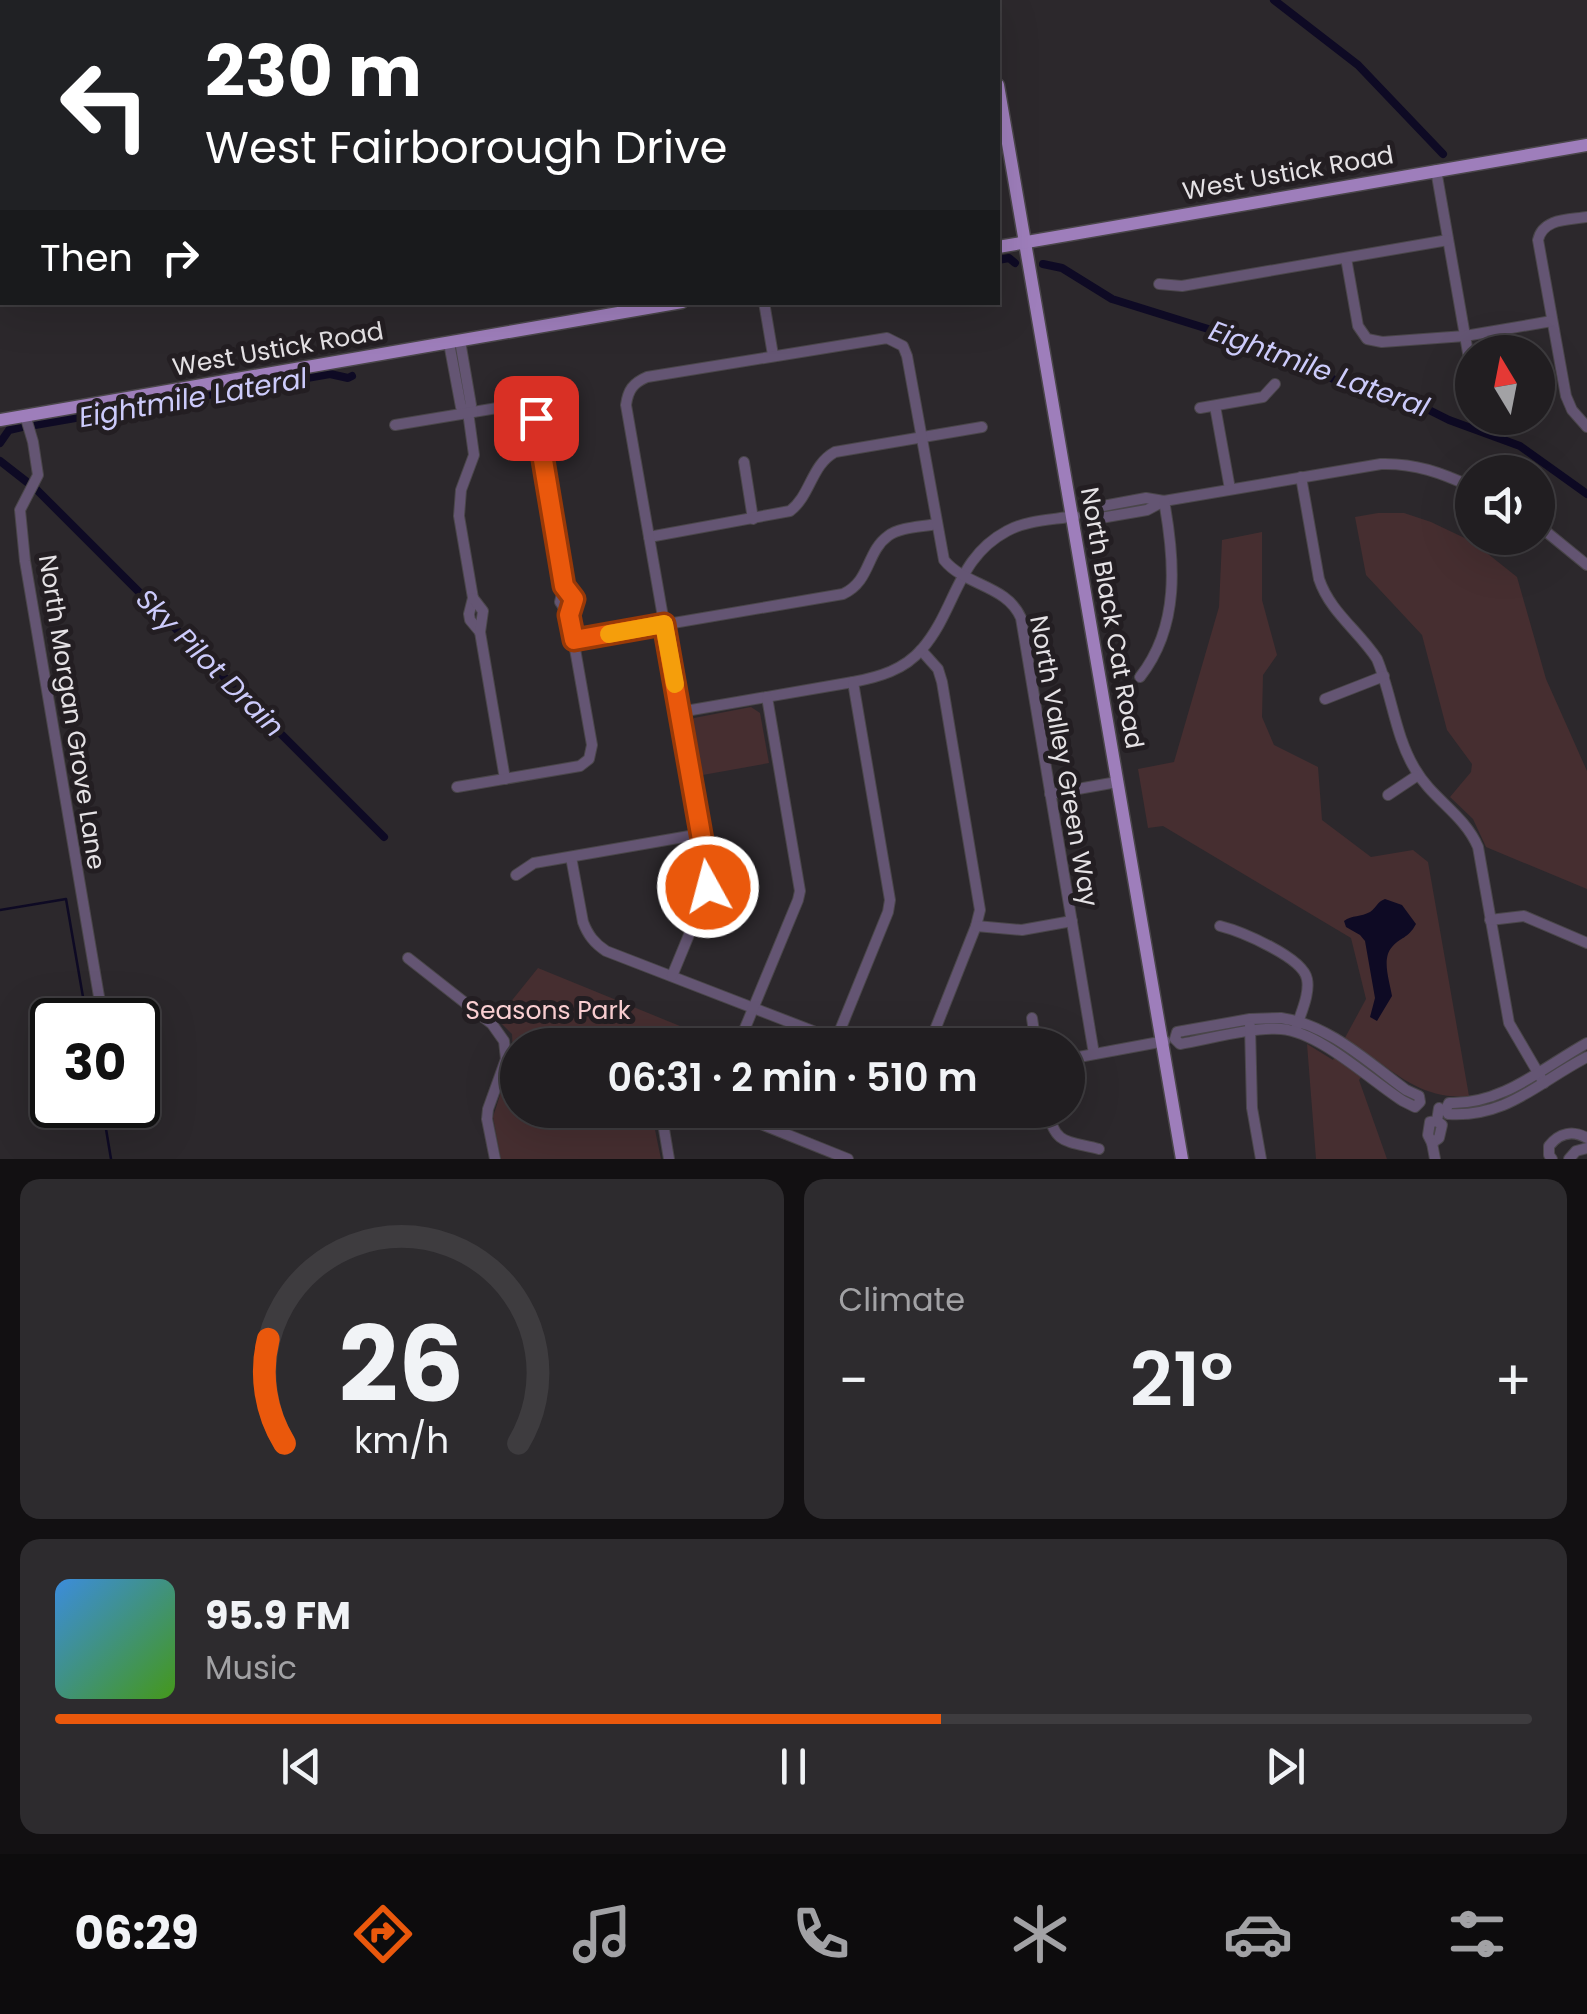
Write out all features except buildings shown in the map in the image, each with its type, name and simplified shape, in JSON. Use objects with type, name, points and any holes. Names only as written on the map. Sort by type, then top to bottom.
[{"type":"main road","name":"North Black Cat Road","points":[[1000,98],[1079,516],[1117,782],[1169,1040],[1182,1159]]},
{"type":"main road","name":"West Ustick Road","points":[[1000,246],[1587,145]]},
{"type":"main road","name":"West Ustick Road","points":[[0,420],[665,305]]},
{"type":"street","points":[[1436,170],[1465,335]]},
{"type":"street","points":[[1587,217],[1548,224],[1540,230],[1538,240],[1566,396],[1587,427]]},
{"type":"street","points":[[1158,284],[1182,286],[1448,240]]},
{"type":"street","points":[[1346,258],[1358,326],[1368,339],[1382,342],[1455,337]]},
{"type":"street","points":[[765,305],[773,355]]},
{"type":"street","points":[[1471,335],[1552,322]]},
{"type":"street","points":[[672,976],[708,887],[708,874],[626,405],[631,386],[647,376],[878,338],[896,340],[906,356],[944,560],[962,575]]},
{"type":"street","points":[[455,342],[461,407],[468,412],[474,455],[461,490],[459,516],[473,598],[470,620],[480,632],[505,779]]},
{"type":"street","points":[[1200,408],[1263,397],[1275,384]]},
{"type":"street","points":[[395,425],[514,405],[532,411],[564,586],[574,599],[569,615],[592,745],[589,758],[580,766],[457,788]]},
{"type":"street","points":[[1215,406],[1230,489]]},
{"type":"street","name":"North Morgan Grove Lane","points":[[25,416],[38,476],[20,510],[25,561],[99,998]]},
{"type":"street","points":[[650,537],[783,514],[798,505],[818,465],[835,452],[982,427]]},
{"type":"street","points":[[744,462],[753,519]]},
{"type":"street","points":[[680,712],[874,678],[892,671],[921,650],[937,627],[962,575],[980,551],[1004,532],[1028,523],[1079,516],[1087,509],[1146,498],[1164,500],[1369,465],[1428,468],[1455,480]]},
{"type":"street","points":[[1302,477],[1323,592],[1369,647],[1384,676],[1403,744],[1418,775],[1466,824],[1478,847],[1508,1024],[1541,1078]]},
{"type":"street","points":[[1140,677],[1154,659],[1170,603],[1172,544],[1164,500]]},
{"type":"street","points":[[574,640],[843,594],[855,588],[888,536],[936,524]]},
{"type":"street","points":[[1555,539],[1587,564]]},
{"type":"street","name":"North Valley Green Way","points":[[962,575],[1010,600],[1020,618],[1094,1054]]},
{"type":"street","points":[[921,650],[938,670],[944,694],[980,910],[936,1028]]},
{"type":"street","points":[[1325,699],[1384,676]]},
{"type":"street","points":[[841,1028],[890,900],[853,682]]},
{"type":"street","points":[[745,1028],[800,890],[766,697]]},
{"type":"street","points":[[1388,795],[1418,775]]},
{"type":"street","points":[[1050,794],[1117,782]]},
{"type":"street","points":[[516,874],[534,863],[701,834]]},
{"type":"street","points":[[571,857],[582,922],[591,938],[606,950],[805,1028]]},
{"type":"street","points":[[1490,920],[1524,916],[1587,943]]},
{"type":"street","points":[[976,926],[1022,930],[1072,922]]},
{"type":"street","points":[[1220,926],[1240,930],[1302,968],[1308,984],[1297,1027]]},
{"type":"street","points":[[408,958],[492,1024],[504,1042],[506,1060],[490,1099],[487,1119],[495,1159]]},
{"type":"street","points":[[1032,1018],[1033,1028]]},
{"type":"street","points":[[1169,1040],[1177,1032],[1250,1019],[1281,1018],[1402,1101],[1415,1107],[1420,1102],[1442,1108]]},
{"type":"street","points":[[1250,1019],[1252,1108],[1261,1159]]},
{"type":"street","points":[[1085,1056],[1169,1040],[1180,1044],[1297,1027]]},
{"type":"street","points":[[1541,1078],[1587,1044]]},
{"type":"street","points":[[1435,1159],[1428,1136],[1430,1122],[1437,1121],[1442,1108],[1449,1103],[1494,1097],[1587,1057]]},
{"type":"street","points":[[664,1128],[669,1159]]},
{"type":"street","points":[[771,1128],[848,1159]]},
{"type":"street","points":[[1052,1128],[1060,1139],[1098,1148]]},
{"type":"street","points":[[1552,1159],[1548,1150],[1562,1135],[1574,1132],[1587,1138]]},
{"type":"street","points":[[1569,1159],[1587,1148]]},
{"type":"green space","points":[[1404,513],[1431,522],[1455,533],[1455,555],[1489,555],[1517,577],[1546,679],[1587,771],[1587,889],[1486,847],[1473,819],[1450,797],[1471,772],[1472,764],[1447,730],[1422,635],[1366,575],[1355,517]]},
{"type":"green space","points":[[1262,532],[1262,600],[1277,655],[1263,675],[1262,717],[1274,745],[1318,767],[1322,820],[1371,857],[1413,850],[1428,862],[1469,1096],[1430,1092],[1375,1059],[1359,1080],[1387,1159],[1316,1159],[1307,1044],[1333,1060],[1366,999],[1351,938],[1163,826],[1148,828],[1138,769],[1174,762],[1219,607],[1222,540]]},
{"type":"green space","points":[[751,707],[760,713],[769,763],[697,776],[688,726],[694,718]]},
{"type":"green space","name":"Seasons Park","points":[[538,968],[685,1028],[506,1028],[497,1019]]},
{"type":"green space","name":"Seasons Park","points":[[500,1095],[500,1128],[655,1128],[661,1159],[501,1159],[493,1117]]},
{"type":"shaded area","points":[[1385,899],[1402,905],[1416,924],[1389,952],[1387,971],[1392,996],[1377,1021],[1370,1017],[1375,998],[1365,941],[1344,921],[1370,912]]},
{"type":"waterway","points":[[1274,0],[1358,65],[1443,154]]},
{"type":"waterway","name":"Eightmile Lateral","points":[[1000,260],[1009,258],[1015,263]]},
{"type":"waterway","name":"Eightmile Lateral","points":[[1043,264],[1062,268],[1112,299],[1272,349],[1335,380],[1403,397],[1449,420],[1520,446],[1587,494]]},
{"type":"waterway","name":"Eightmile Lateral","points":[[35,425],[330,374],[352,376]]},
{"type":"waterway","name":"Eightmile Lateral","points":[[0,443],[9,430],[22,427]]},
{"type":"waterway","name":"Sky Pilot Drain","points":[[0,461],[27,482]]},
{"type":"waterway","name":"Sky Pilot Drain","points":[[36,489],[384,837]]},
{"type":"waterway","points":[[0,910],[66,899],[83,998]]},
{"type":"waterway","points":[[106,1128],[111,1159]]},
{"type":"slow traffic","points":[[609,634],[664,624],[675,684]]},
{"type":"route","points":[[536,418],[564,586],[574,599],[569,615],[574,640],[664,624],[708,887]]}]
